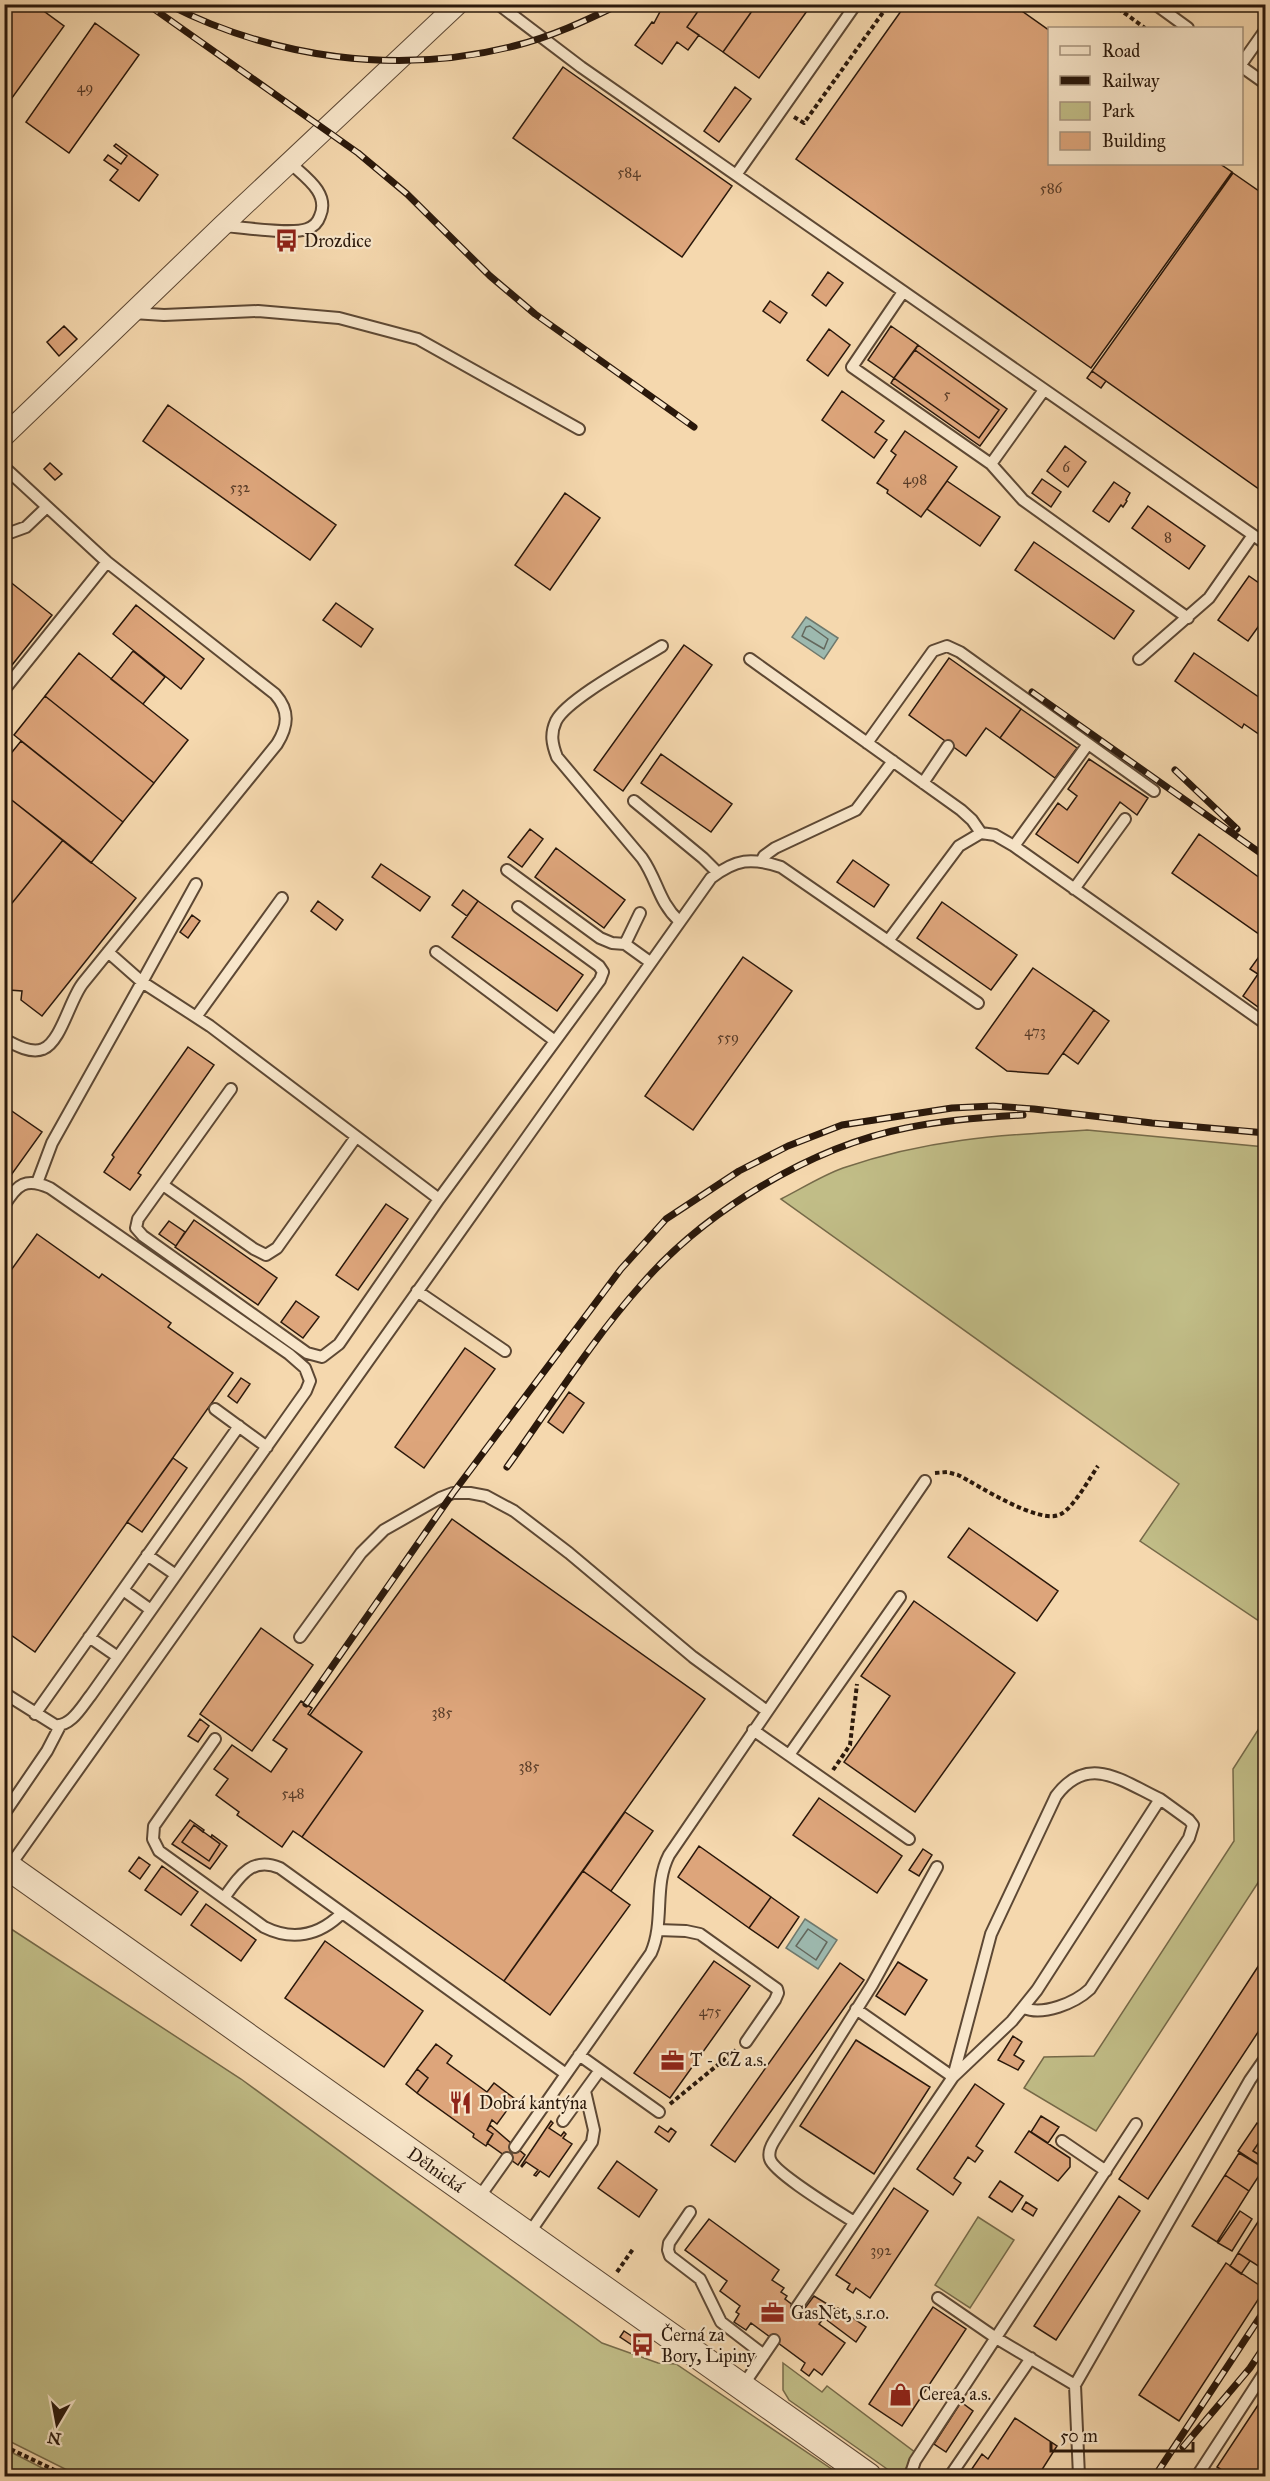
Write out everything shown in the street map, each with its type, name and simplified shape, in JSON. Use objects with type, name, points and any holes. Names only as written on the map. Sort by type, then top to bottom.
[{"type":"street","points":[[4,436],[222,226],[458,4]]},
{"type":"street","name":"Dělnická","points":[[7,1865],[868,2476]]},
{"type":"lane","points":[[498,4],[580,67],[1266,544]]},
{"type":"lane","points":[[735,175],[856,4]]},
{"type":"lane","points":[[1159,6],[1187,27]]},
{"type":"lane","points":[[1243,64],[1266,29]]},
{"type":"lane","points":[[1243,66],[1266,84]]},
{"type":"lane","points":[[222,226],[292,231],[307,229],[316,223],[322,212],[322,199],[316,187],[290,163]]},
{"type":"lane","points":[[903,292],[852,367],[991,464],[1023,500],[1188,618]]},
{"type":"lane","points":[[132,313],[164,315],[258,311],[339,318],[418,339],[579,429]]},
{"type":"lane","points":[[991,464],[1044,390]]},
{"type":"lane","points":[[4,467],[107,561],[275,694],[286,708],[287,717],[284,734],[277,744],[76,993],[55,1039],[42,1049],[33,1050],[4,1039]]},
{"type":"lane","points":[[4,535],[26,527],[47,507]]},
{"type":"lane","points":[[1139,659],[1209,598],[1252,535]]},
{"type":"lane","points":[[4,690],[107,561]]},
{"type":"lane","points":[[662,646],[562,711],[552,732],[552,744],[557,757],[642,858],[652,874],[662,901],[679,921]]},
{"type":"lane","points":[[867,743],[933,651],[947,646],[960,651],[1154,791]]},
{"type":"lane","points":[[750,659],[961,810],[978,826],[981,833]]},
{"type":"lane","points":[[1014,846],[1088,744]]},
{"type":"lane","points":[[923,783],[948,746]]},
{"type":"lane","points":[[761,862],[764,856],[775,848],[856,810],[893,762]]},
{"type":"lane","points":[[634,801],[718,873]]},
{"type":"lane","points":[[1074,889],[1125,819]]},
{"type":"lane","points":[[888,941],[959,846],[981,833],[995,835],[1014,846],[1266,1024]]},
{"type":"lane","points":[[7,1865],[679,921],[700,892],[718,873],[740,861],[761,862],[781,867],[978,1003]]},
{"type":"lane","points":[[507,870],[600,938],[612,944],[625,944],[650,962]]},
{"type":"lane","points":[[37,1183],[47,1153],[196,884]]},
{"type":"lane","points":[[196,1017],[282,898]]},
{"type":"lane","points":[[231,1089],[138,1219],[136,1228],[308,1353],[322,1357],[339,1344],[439,1199],[603,972],[599,966],[518,907]]},
{"type":"lane","points":[[625,944],[640,913]]},
{"type":"lane","points":[[108,952],[142,982],[196,1017],[439,1199]]},
{"type":"lane","points":[[436,952],[555,1041]]},
{"type":"lane","points":[[163,1185],[266,1255],[277,1248],[356,1137]]},
{"type":"lane","points":[[4,1206],[26,1183],[37,1183],[73,1202],[284,1351],[305,1368],[310,1377],[309,1385],[267,1447],[83,1705],[71,1719],[60,1726],[48,1751],[4,1814]]},
{"type":"lane","points":[[417,1291],[505,1351]]},
{"type":"lane","points":[[215,1409],[267,1447]]},
{"type":"lane","points":[[34,1714],[239,1426]]},
{"type":"lane","points":[[515,2147],[651,1953],[658,1929],[659,1888],[664,1865],[676,1843],[925,1481]]},
{"type":"lane","points":[[300,1637],[361,1553],[384,1530],[440,1498],[453,1493],[470,1492],[486,1496],[514,1511],[569,1553],[693,1657],[767,1711]]},
{"type":"lane","points":[[147,1555],[176,1575]]},
{"type":"lane","points":[[123,1590],[151,1610]]},
{"type":"lane","points":[[789,1755],[900,1597]]},
{"type":"lane","points":[[89,1637],[118,1657]]},
{"type":"lane","points":[[4,1693],[49,1723],[60,1726]]},
{"type":"lane","points":[[753,1730],[909,1839]]},
{"type":"lane","points":[[215,1739],[158,1819],[152,1832],[159,1851],[264,1927],[276,1933],[291,1936],[316,1931],[329,1925],[342,1913]]},
{"type":"lane","points":[[953,2077],[991,1934],[1056,1796],[1068,1782],[1088,1772],[1115,1777],[1160,1799],[1189,1820],[1193,1825],[1193,1831],[1090,1989],[1078,1998],[1060,2005],[1039,2011],[1024,2008]]},
{"type":"lane","points":[[797,2307],[953,2077],[1024,2008],[1160,1799]]},
{"type":"lane","points":[[224,1898],[245,1871],[254,1866],[271,1864],[289,1873],[566,2074]]},
{"type":"lane","points":[[854,2222],[780,2172],[770,2159],[770,2152],[774,2141],[856,2009],[937,1867]]},
{"type":"lane","points":[[658,1929],[686,1931],[707,1938],[777,1989],[776,2000],[746,2042]]},
{"type":"lane","points":[[856,2009],[953,2077]]},
{"type":"lane","points":[[579,2055],[659,2112]]},
{"type":"lane","points":[[1079,2476],[1075,2385],[1250,2080],[1266,2057]]},
{"type":"lane","points":[[563,2121],[600,2070]]},
{"type":"lane","points":[[528,2235],[592,2142],[594,2130],[585,2091]]},
{"type":"lane","points":[[910,2476],[915,2461],[1136,2124]]},
{"type":"lane","points":[[1062,2141],[1106,2171]]},
{"type":"lane","points":[[478,2200],[507,2158]]},
{"type":"lane","points":[[690,2212],[669,2243],[670,2256],[700,2279],[721,2322],[764,2355]]},
{"type":"lane","points":[[938,2298],[996,2338],[1075,2385]]},
{"type":"lane","points":[[742,2387],[774,2340]]},
{"type":"lane","points":[[950,2476],[1031,2358]]},
{"type":"lane","points":[[1197,2476],[1266,2370]]},
{"type":"path","points":[[782,109],[804,123],[889,4]]},
{"type":"path","points":[[1112,4],[1144,27]]},
{"type":"path","points":[[925,1481],[937,1472],[947,1472],[1036,1515],[1059,1515],[1069,1507],[1098,1466]]},
{"type":"path","points":[[826,1781],[850,1745],[858,1670],[852,1665]]},
{"type":"path","points":[[659,2112],[746,2042]]},
{"type":"path","points":[[612,2280],[633,2248]]},
{"type":"path","points":[[4,2446],[67,2476]]},
{"type":"green space","points":[[1087,1130],[1265,1147],[1265,1625],[1140,1541],[1179,1484],[781,1199],[843,1168],[904,1151],[964,1140]]},
{"type":"green space","points":[[1265,1719],[1265,1872],[1096,2131],[1024,2088],[1044,2057],[1094,2056],[1234,1841],[1233,1769]]},
{"type":"green space","points":[[5,1925],[241,2079],[602,2343],[658,2363],[676,2364],[842,2476],[79,2476],[5,2439]]},
{"type":"green space","points":[[978,2217],[1014,2240],[970,2308],[935,2285]]},
{"type":"green space","points":[[783,2363],[822,2392],[827,2386],[916,2453],[903,2473],[897,2476],[789,2400],[783,2390]]},
{"type":"green space","points":[[5,2449],[58,2476],[5,2475]]},
{"type":"water","points":[[806,617],[838,638],[824,659],[792,637]]},
{"type":"water","points":[[805,1919],[837,1940],[818,1969],[786,1948]]},
{"type":"building","points":[[4,4],[34,4],[64,26],[4,109]]},
{"type":"building","points":[[667,4],[703,4],[687,27],[699,35],[688,50],[677,42],[662,64],[635,45]]},
{"type":"building","points":[[703,4],[757,4],[723,52],[687,27]]},
{"type":"building","points":[[757,4],[812,4],[759,78],[723,52]]},
{"type":"building","points":[[906,4],[1012,4],[1048,30],[1048,165],[1222,165],[1232,172],[1091,368],[796,159]]},
{"type":"building","points":[[95,23],[139,55],[69,153],[26,122]]},
{"type":"building","points":[[563,67],[732,186],[682,257],[513,138]]},
{"type":"building","points":[[735,87],[751,99],[719,142],[704,131]]},
{"type":"building","points":[[116,144],[158,175],[139,201],[110,180],[118,170],[104,160],[108,155],[121,164],[127,156],[114,146]]},
{"type":"building","points":[[1233,173],[1266,196],[1266,494],[1092,371]]},
{"type":"building","points":[[828,272],[843,283],[826,306],[812,295]]},
{"type":"building","points":[[770,301],[787,313],[780,323],[763,311]]},
{"type":"building","points":[[64,326],[77,339],[59,356],[47,342]]},
{"type":"building","points":[[891,326],[918,345],[894,378],[868,360]]},
{"type":"building","points":[[829,329],[850,345],[828,376],[807,360]]},
{"type":"building","points":[[918,345],[1007,409],[980,446],[891,383],[894,378],[979,438],[999,410],[915,350]]},
{"type":"building","points":[[915,350],[999,410],[979,438],[894,378]]},
{"type":"building","points":[[1092,371],[1106,381],[1101,388],[1087,378]]},
{"type":"building","points":[[842,391],[884,421],[875,432],[887,440],[874,458],[822,420]]},
{"type":"building","points":[[168,405],[336,525],[310,560],[143,441]]},
{"type":"building","points":[[905,431],[957,467],[921,517],[877,483],[896,455],[891,451]]},
{"type":"building","points":[[1065,446],[1086,462],[1068,487],[1047,471]]},
{"type":"building","points":[[50,463],[62,474],[55,480],[44,469]]},
{"type":"building","points":[[1042,479],[1061,492],[1051,507],[1032,493]]},
{"type":"building","points":[[947,481],[1000,517],[980,546],[927,509]]},
{"type":"building","points":[[1114,482],[1130,493],[1123,507],[1121,505],[1109,522],[1093,511]]},
{"type":"building","points":[[565,493],[600,518],[550,590],[515,565]]},
{"type":"building","points":[[1148,506],[1205,546],[1189,569],[1132,528]]},
{"type":"building","points":[[1034,542],[1134,611],[1114,639],[1015,570]]},
{"type":"building","points":[[1249,576],[1266,588],[1266,616],[1248,641],[1218,620]]},
{"type":"building","points":[[4,577],[52,615],[4,675]]},
{"type":"building","points":[[336,603],[373,629],[361,647],[323,620]]},
{"type":"building","points":[[136,605],[204,659],[181,689],[113,634]]},
{"type":"building","points":[[684,645],[712,665],[623,791],[594,770]]},
{"type":"building","points":[[133,651],[165,677],[143,704],[111,679]]},
{"type":"building","points":[[79,653],[188,740],[154,783],[45,696]]},
{"type":"building","points":[[1194,653],[1266,702],[1260,713],[1266,718],[1266,739],[1244,724],[1242,728],[1175,681]]},
{"type":"building","points":[[949,658],[1021,709],[1000,738],[986,728],[966,756],[909,715]]},
{"type":"building","points":[[45,696],[154,783],[123,822],[14,735]]},
{"type":"building","points":[[1021,709],[1077,748],[1055,778],[1000,738]]},
{"type":"building","points":[[21,741],[123,822],[91,863],[4,794],[4,762]]},
{"type":"building","points":[[661,754],[732,804],[711,832],[641,783]]},
{"type":"building","points":[[1089,759],[1148,798],[1137,815],[1120,802],[1078,863],[1036,834],[1058,803],[1067,810],[1077,796],[1068,789]]},
{"type":"building","points":[[4,794],[63,840],[4,913]]},
{"type":"building","points":[[530,829],[543,839],[522,867],[508,857]]},
{"type":"building","points":[[1199,834],[1260,878],[1263,874],[1266,876],[1266,939],[1172,873]]},
{"type":"building","points":[[63,840],[136,898],[42,1016],[21,1000],[22,991],[9,990],[9,981],[4,980],[4,913]]},
{"type":"building","points":[[556,848],[625,900],[604,928],[535,877]]},
{"type":"building","points":[[853,860],[889,885],[874,907],[837,882]]},
{"type":"building","points":[[381,864],[430,897],[420,911],[372,877]]},
{"type":"building","points":[[463,890],[478,901],[467,916],[452,905]]},
{"type":"building","points":[[318,901],[343,920],[336,930],[311,911]]},
{"type":"building","points":[[478,901],[583,975],[557,1011],[452,937]]},
{"type":"building","points":[[942,902],[1017,955],[991,990],[917,938]]},
{"type":"building","points":[[192,915],[200,921],[188,938],[180,932]]},
{"type":"building","points":[[1266,947],[1266,976],[1264,978],[1250,969]]},
{"type":"building","points":[[743,957],[792,991],[693,1130],[645,1096]]},
{"type":"building","points":[[1033,968],[1094,1010],[1048,1074],[1007,1071],[976,1048]]},
{"type":"building","points":[[1258,974],[1266,979],[1266,996],[1258,1007],[1243,996]]},
{"type":"building","points":[[1094,1010],[1109,1021],[1078,1064],[1063,1053]]},
{"type":"building","points":[[188,1047],[214,1065],[138,1173],[141,1175],[130,1190],[104,1172],[114,1157],[112,1155]]},
{"type":"building","points":[[6,1107],[42,1132],[4,1185],[4,1109]]},
{"type":"building","points":[[386,1204],[408,1219],[358,1290],[336,1275]]},
{"type":"building","points":[[194,1220],[277,1278],[258,1305],[175,1247]]},
{"type":"building","points":[[169,1221],[185,1232],[176,1246],[159,1234]]},
{"type":"building","points":[[37,1234],[99,1278],[102,1274],[171,1323],[168,1327],[233,1373],[35,1652],[4,1630],[4,1280]]},
{"type":"building","points":[[296,1301],[319,1317],[303,1338],[281,1322]]},
{"type":"building","points":[[465,1348],[495,1369],[424,1468],[395,1447]]},
{"type":"building","points":[[241,1378],[250,1384],[237,1403],[228,1396]]},
{"type":"building","points":[[569,1392],[584,1403],[563,1433],[548,1422]]},
{"type":"building","points":[[173,1458],[187,1468],[142,1532],[127,1522]]},
{"type":"building","points":[[452,1519],[705,1699],[504,1981],[302,1837],[362,1752],[310,1715]]},
{"type":"building","points":[[969,1528],[1058,1591],[1037,1621],[948,1557]]},
{"type":"building","points":[[914,1601],[1015,1673],[915,1812],[844,1762],[890,1696],[861,1676]]},
{"type":"building","points":[[261,1628],[313,1665],[252,1751],[200,1714]]},
{"type":"building","points":[[301,1701],[312,1708],[308,1714],[362,1752],[302,1837],[293,1831],[282,1847],[237,1815],[239,1812],[216,1795],[228,1779],[214,1769],[232,1745],[271,1772],[287,1749],[273,1740]]},
{"type":"building","points":[[200,1719],[209,1726],[198,1742],[188,1736]]},
{"type":"building","points":[[819,1798],[902,1856],[877,1893],[793,1835]]},
{"type":"building","points":[[625,1812],[653,1831],[611,1891],[583,1871]]},
{"type":"building","points":[[190,1820],[204,1830],[203,1832],[194,1825],[182,1842],[209,1861],[220,1844],[211,1837],[212,1835],[227,1846],[210,1869],[172,1844]]},
{"type":"building","points":[[194,1825],[220,1844],[209,1861],[182,1842]]},
{"type":"building","points":[[699,1846],[771,1897],[749,1928],[678,1877]]},
{"type":"building","points":[[923,1849],[932,1855],[919,1876],[909,1870]]},
{"type":"building","points":[[139,1857],[150,1865],[140,1879],[129,1871]]},
{"type":"building","points":[[162,1866],[198,1892],[181,1915],[145,1890]]},
{"type":"building","points":[[583,1871],[630,1905],[550,2015],[504,1981]]},
{"type":"building","points":[[771,1897],[799,1917],[778,1948],[749,1928]]},
{"type":"building","points":[[206,1904],[256,1940],[241,1961],[191,1925]]},
{"type":"building","points":[[325,1941],[423,2011],[384,2067],[285,1998]]},
{"type":"building","points":[[1263,1959],[1266,1960],[1266,2020],[1148,2199],[1119,2179]]},
{"type":"building","points":[[714,1961],[750,1986],[670,2098],[634,2073]]},
{"type":"building","points":[[898,1962],[927,1980],[905,2015],[876,1996]]},
{"type":"building","points":[[840,1963],[864,1980],[735,2162],[711,2145]]},
{"type":"building","points":[[1013,2036],[1022,2042],[1014,2055],[1024,2061],[1018,2070],[998,2060]]},
{"type":"building","points":[[856,2040],[930,2087],[874,2174],[800,2126]]},
{"type":"building","points":[[436,2044],[452,2056],[447,2063],[487,2092],[494,2083],[515,2099],[497,2124],[492,2120],[487,2130],[493,2134],[486,2146],[473,2137],[474,2134],[417,2093],[428,2078],[417,2069]]},
{"type":"building","points":[[417,2069],[428,2078],[417,2093],[406,2084]]},
{"type":"building","points":[[975,2084],[1004,2104],[976,2146],[983,2151],[975,2162],[968,2157],[954,2178],[961,2183],[953,2195],[917,2169]]},
{"type":"building","points":[[1041,2116],[1059,2127],[1048,2143],[1031,2132]]},
{"type":"building","points":[[551,2121],[553,2123],[549,2128],[561,2136],[564,2132],[566,2134],[563,2138],[572,2144],[549,2177],[540,2171],[536,2176],[534,2175],[538,2170],[526,2162],[521,2166]]},
{"type":"building","points":[[1257,2123],[1266,2129],[1266,2132],[1253,2151],[1266,2159],[1264,2168],[1238,2151]]},
{"type":"building","points":[[490,2125],[525,2155],[518,2165],[487,2143],[493,2134],[487,2130]]},
{"type":"building","points":[[659,2126],[668,2132],[671,2128],[676,2132],[669,2142],[655,2132]]},
{"type":"building","points":[[1029,2131],[1070,2158],[1070,2167],[1058,2181],[1015,2152]]},
{"type":"building","points":[[1266,2132],[1266,2159],[1253,2151]]},
{"type":"building","points":[[1239,2153],[1264,2168],[1249,2191],[1225,2175]]},
{"type":"building","points":[[617,2161],[657,2190],[639,2217],[598,2188]]},
{"type":"building","points":[[1225,2175],[1249,2191],[1217,2242],[1192,2226]]},
{"type":"building","points":[[1000,2181],[1023,2196],[1012,2212],[989,2197]]},
{"type":"building","points":[[894,2188],[928,2211],[870,2298],[856,2288],[853,2293],[847,2289],[850,2284],[836,2275]]},
{"type":"building","points":[[1119,2196],[1140,2211],[1056,2340],[1034,2326]]},
{"type":"building","points":[[1026,2202],[1037,2209],[1033,2216],[1022,2209]]},
{"type":"building","points":[[1266,2204],[1266,2271],[1238,2253],[1263,2214],[1263,2205]]},
{"type":"building","points":[[1240,2211],[1252,2219],[1232,2251],[1218,2243]]},
{"type":"building","points":[[709,2219],[779,2270],[772,2280],[784,2288],[781,2292],[787,2296],[785,2299],[802,2312],[814,2296],[837,2310],[838,2308],[866,2327],[856,2342],[824,2318],[819,2324],[845,2343],[822,2375],[814,2369],[809,2376],[801,2370],[805,2363],[751,2323],[746,2330],[734,2322],[739,2314],[736,2312],[740,2306],[720,2291],[727,2281],[685,2250]]},
{"type":"building","points":[[1238,2253],[1250,2261],[1241,2274],[1230,2266]]},
{"type":"building","points":[[1226,2263],[1265,2289],[1179,2421],[1139,2395]]},
{"type":"building","points":[[933,2307],[966,2329],[902,2426],[869,2404]]},
{"type":"building","points":[[624,2331],[639,2341],[635,2347],[620,2337]]},
{"type":"building","points":[[1266,2393],[1266,2476],[1231,2476],[1217,2467]]},
{"type":"building","points":[[961,2402],[973,2411],[946,2452],[934,2444]]},
{"type":"building","points":[[1015,2418],[1057,2446],[1038,2476],[967,2476],[982,2454],[988,2459]]},
{"type":"railway","points":[[147,4],[358,153],[407,194],[490,276],[535,314],[694,427]]},
{"type":"railway","points":[[167,4],[208,23],[249,38],[336,57],[381,60],[425,60],[470,55],[514,46],[555,33],[620,4]]},
{"type":"railway","points":[[1032,692],[1266,857]]},
{"type":"railway","points":[[1175,770],[1237,829]]},
{"type":"railway","points":[[306,1704],[453,1493],[621,1269],[666,1219],[739,1171],[788,1146],[842,1125],[952,1108],[993,1106],[1034,1109],[1266,1133]]},
{"type":"railway","points":[[507,1467],[588,1351],[623,1306],[667,1258],[728,1208],[797,1167],[870,1137],[935,1123],[1023,1115]]},
{"type":"railway","points":[[1155,2476],[1266,2308]]},
{"type":"railway","points":[[1183,2447],[1250,2368],[1266,2344]]},
{"type":"place","name":"Drozdice","points":[[286,241]]},
{"type":"place","name":"T - CZ a.s.","points":[[672,2060]]},
{"type":"place","name":"Dobrá kantýna","points":[[461,2103]]},
{"type":"place","name":"GasNet, s.r.o.","points":[[773,2313]]},
{"type":"place","name":"Černá za Bory, Lipiny","points":[[643,2345]]},
{"type":"place","name":"Cerea, a.s.","points":[[901,2394]]}]
